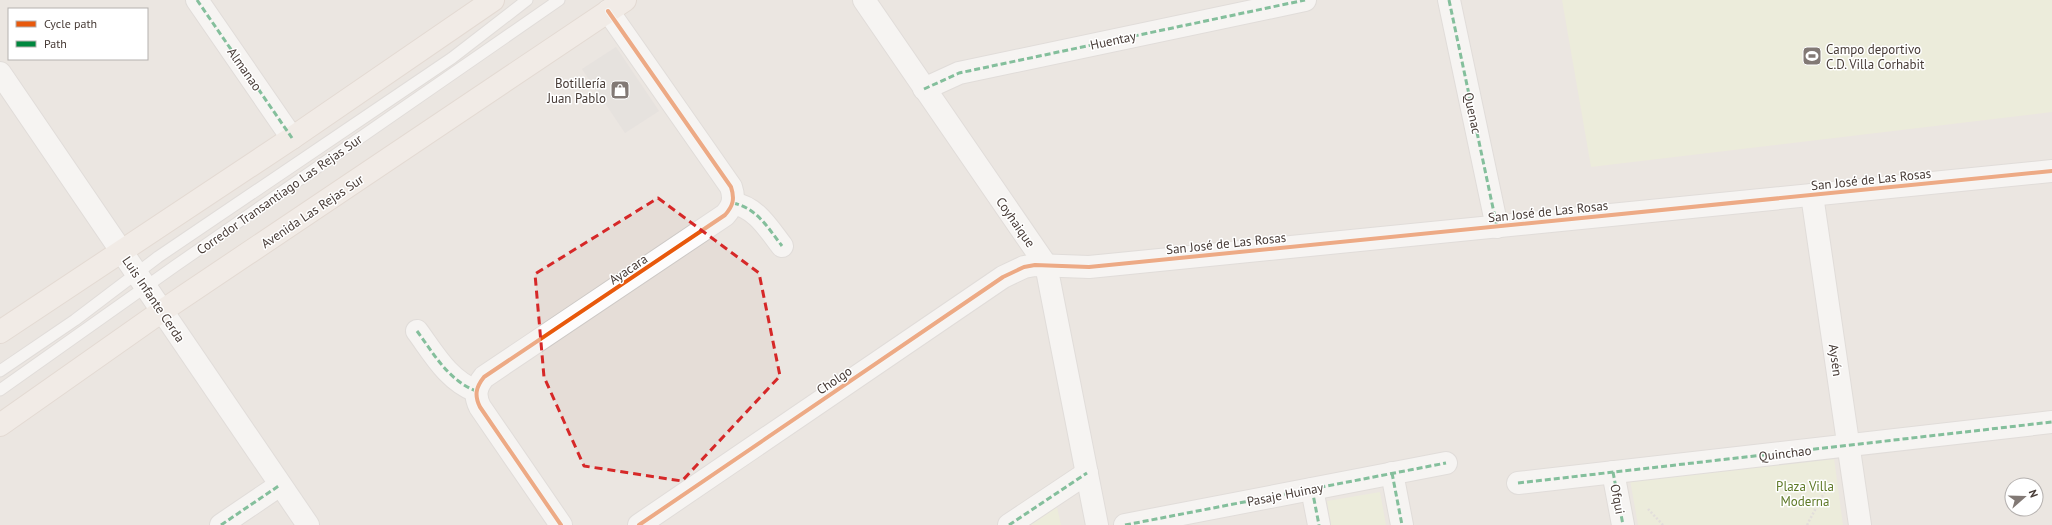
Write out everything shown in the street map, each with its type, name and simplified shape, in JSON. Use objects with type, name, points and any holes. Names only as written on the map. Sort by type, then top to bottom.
[{"type":"main road","points":[[0,332],[292,138],[493,0]]},
{"type":"main road","name":"Avenida Las Rejas Sur","points":[[0,425],[162,311],[617,6]]},
{"type":"street","name":"Almanao","points":[[198,0],[292,138]]},
{"type":"street","name":"Coyhaique","points":[[864,0],[1046,265],[1097,525]]},
{"type":"street","name":"Huentay","points":[[924,89],[959,72],[1305,0]]},
{"type":"street","name":"Quenac","points":[[1449,0],[1497,227]]},
{"type":"street","points":[[617,6],[731,187],[734,195],[733,203],[749,208],[757,214],[782,246]]},
{"type":"street","name":"Luis Infante Cerda","points":[[0,73],[308,525]]},
{"type":"street","name":"San José de Las Rosas","points":[[1046,265],[1089,267],[2052,171]]},
{"type":"street","name":"Aysén","points":[[1812,195],[1860,525]]},
{"type":"street","name":"Ayacara","points":[[476,391],[479,383],[484,377],[725,215],[733,203]]},
{"type":"street","name":"Cholgo","points":[[639,525],[1003,277],[1024,267],[1046,265]]},
{"type":"street","points":[[417,331],[449,373],[459,383],[476,391],[476,399],[480,407],[561,525]]},
{"type":"street","name":"Quinchao","points":[[1518,483],[2052,422]]},
{"type":"street","name":"Pasaje Huinay","points":[[1125,525],[1446,463]]},
{"type":"street","name":"Ofqui","points":[[1613,472],[1623,525]]},
{"type":"street","points":[[1009,525],[1087,473]]},
{"type":"street","points":[[1392,474],[1402,525]]},
{"type":"street","points":[[221,525],[280,484]]},
{"type":"street","points":[[1312,489],[1319,525]]},
{"type":"lane","name":"Corredor Transantiago Las Rejas Sur","points":[[0,390],[141,280],[452,58],[527,0]]},
{"type":"lane","name":"Corredor Transantiago Las Rejas Sur","points":[[0,371],[75,320],[141,280],[560,0]]},
{"type":"highlighted area","points":[[658,198],[759,273],[780,376],[682,481],[584,466],[544,377],[535,274]]},
{"type":"shaded area","points":[[0,0],[2052,0],[2052,525],[0,525]]},
{"type":"green space","name":"Campo deportivo C.D. Villa Corhabit","points":[[1562,0],[2052,0],[2052,112],[1591,167]]},
{"type":"green space","name":"Plaza Villa Moderna","points":[[1834,458],[1843,525],[1638,525],[1630,480]]},
{"type":"green space","points":[[1380,492],[1386,525],[1331,525],[1327,501]]},
{"type":"green space","points":[[1055,498],[1061,525],[1014,525]]},
{"type":"building","name":"Botillería Juan Pablo","points":[[616,47],[659,111],[625,133],[582,69]]},
{"type":"marked path","points":[[197,0],[292,138]]},
{"type":"marked path","points":[[924,89],[959,73],[1305,0]]},
{"type":"marked path","points":[[1449,0],[1497,227]]},
{"type":"marked path","points":[[733,203],[749,209],[755,214],[767,226],[782,246]]},
{"type":"marked path","points":[[417,331],[442,366],[457,380],[476,391]]},
{"type":"marked path","points":[[1518,483],[2052,422]]},
{"type":"marked path","points":[[1125,525],[1446,463]]},
{"type":"marked path","points":[[1613,472],[1623,525]]},
{"type":"marked path","points":[[1009,525],[1087,473]]},
{"type":"marked path","points":[[1392,473],[1402,525]]},
{"type":"marked path","points":[[221,525],[280,485]]},
{"type":"marked path","points":[[1312,489],[1319,525]]},
{"type":"cycle path","points":[[561,525],[480,407],[477,399],[479,384],[484,377],[725,215],[730,209],[733,199],[731,187],[608,11]]},
{"type":"cycle path","points":[[639,525],[1003,277],[1024,267],[1035,265],[1089,267],[2052,171]]},
{"type":"place","name":"Campo deportivo C.D. Villa Corhabit","points":[[1812,56]]},
{"type":"place","name":"Botillería Juan Pablo","points":[[620,90]]}]
